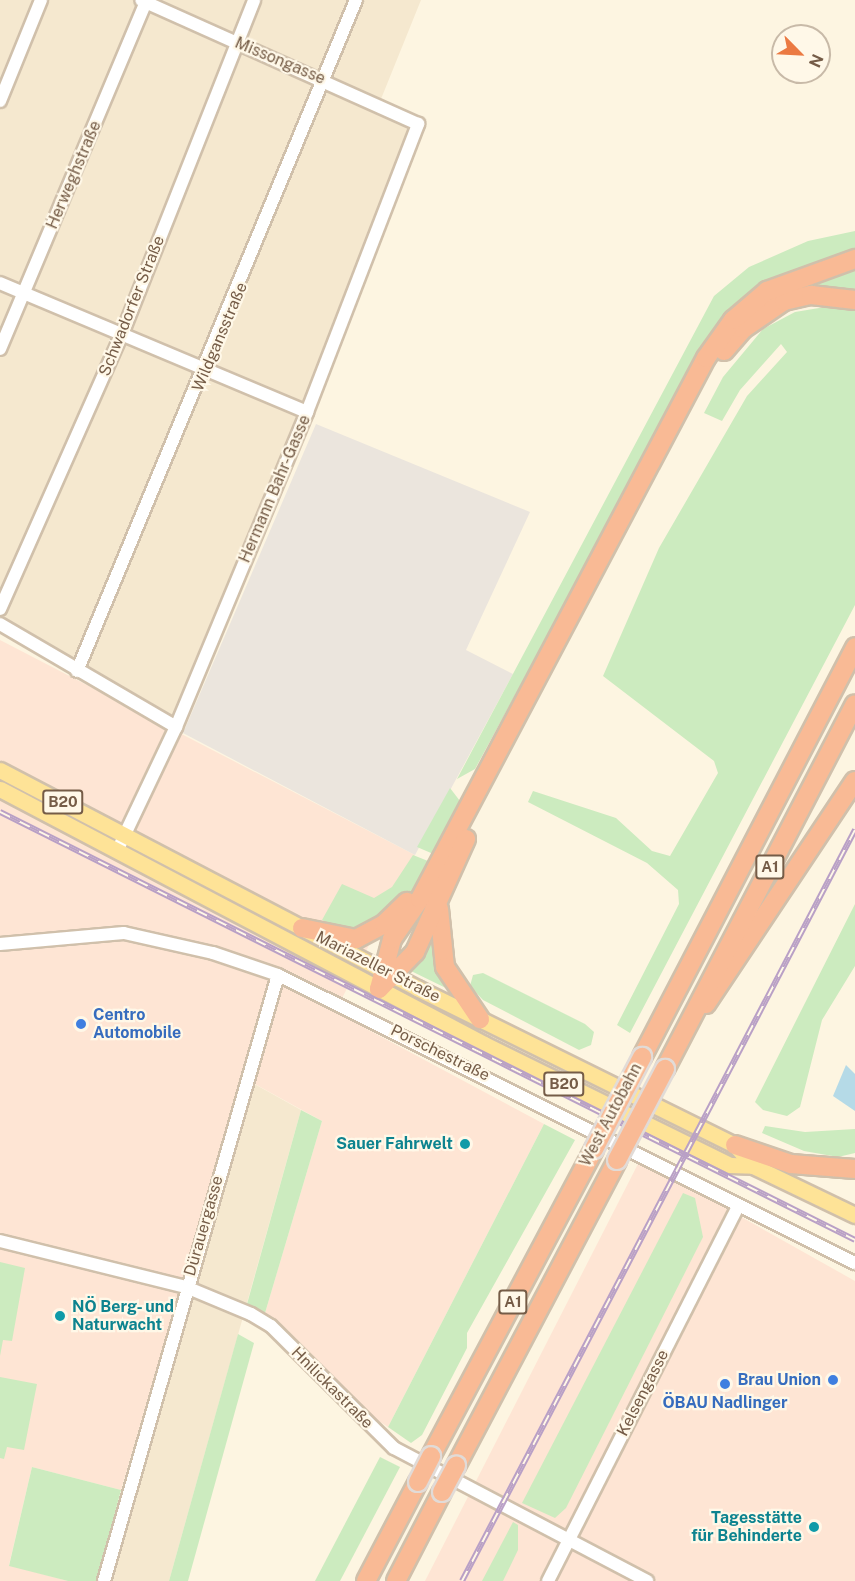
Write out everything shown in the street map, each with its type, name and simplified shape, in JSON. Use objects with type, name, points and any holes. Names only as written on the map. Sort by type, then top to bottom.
[{"type":"highway","points":[[380,989],[389,973],[415,952],[434,886],[705,358],[733,320],[767,291],[855,259]]},
{"type":"highway","points":[[389,973],[392,939],[434,886],[724,351],[743,328],[784,302],[811,295],[855,300]]},
{"type":"highway","name":"West Autobahn","points":[[366,1581],[855,647]]},
{"type":"highway","name":"West Autobahn","points":[[396,1581],[855,704]]},
{"type":"highway","points":[[684,1031],[730,977],[855,781]]},
{"type":"highway","points":[[302,928],[349,940],[368,935],[434,886]]},
{"type":"highway","points":[[434,886],[439,947],[460,994],[480,1019]]},
{"type":"highway","points":[[735,1145],[810,1168],[855,1169]]},
{"type":"main road","name":"Mariazeller Straße","points":[[0,770],[389,973],[735,1145],[753,1166]]},
{"type":"main road","name":"Mariazeller Straße","points":[[0,789],[118,849],[380,989],[730,1165],[753,1166],[855,1215]]},
{"type":"street","points":[[0,101],[41,0]]},
{"type":"street","name":"Schwadorfer Straße","points":[[0,609],[122,334],[254,0]]},
{"type":"street","name":"Wildgansstraße","points":[[77,671],[206,370],[356,0]]},
{"type":"street","name":"Missongasse","points":[[145,1],[418,124]]},
{"type":"street","name":"Herweghstraße","points":[[0,349],[145,1]]},
{"type":"street","name":"Hermann Bahr-Gasse","points":[[118,849],[176,727],[307,412],[418,124]]},
{"type":"street","points":[[0,283],[307,412]]},
{"type":"street","points":[[0,624],[176,727]]},
{"type":"street","name":"Porschestraße","points":[[0,944],[124,933],[213,953],[278,975],[607,1135],[738,1206],[855,1263]]},
{"type":"street","name":"Dürauergasse","points":[[104,1581],[186,1287],[278,975]]},
{"type":"street","name":"Kelsengasse","points":[[548,1581],[568,1537],[738,1206]]},
{"type":"street","name":"Hnilickastraße","points":[[0,1241],[186,1287],[271,1326],[394,1448],[568,1537],[647,1581]]},
{"type":"shaded area","points":[[0,0],[421,0],[381,99],[425,119],[313,411],[181,725],[0,617]]},
{"type":"shaded area","points":[[316,424],[530,512],[466,650],[513,674],[415,855],[183,733]]},
{"type":"shaded area","points":[[0,640],[415,855],[335,1012],[544,1124],[388,1427],[368,1414],[265,1313],[322,1121],[242,1077],[121,1490],[32,1467],[9,1565],[68,1581],[0,1581]]},
{"type":"shaded area","points":[[242,1077],[301,1110],[169,1581],[97,1581]]},
{"type":"shaded area","points":[[640,1160],[855,1281],[855,1581],[425,1581]]},
{"type":"green space","points":[[855,231],[855,255],[785,274],[742,303],[544,657],[526,675],[475,769],[457,779],[714,296],[749,267],[808,241]]},
{"type":"green space","points":[[855,264],[855,293],[771,295]]},
{"type":"green space","points":[[831,306],[855,311],[855,605],[630,1033],[617,1025],[679,904],[678,890],[647,863],[528,802],[533,791],[616,818],[652,851],[670,856],[718,773],[714,761],[603,676],[659,548],[747,396],[787,352],[781,344],[740,390],[722,421],[704,413],[723,377],[763,329],[795,312]]},
{"type":"green space","points":[[450,788],[460,801],[459,813],[438,856],[417,847]]},
{"type":"green space","points":[[413,855],[433,863],[412,892],[369,930],[344,931],[322,920],[342,884],[374,898],[392,887]]},
{"type":"green space","points":[[855,904],[855,966],[822,1020],[800,1107],[787,1116],[763,1110],[755,1102]]},
{"type":"green space","points":[[434,918],[437,958],[454,992],[409,970]]},
{"type":"green space","points":[[483,973],[585,1024],[594,1032],[591,1045],[579,1050],[483,1000],[470,986],[473,975]]},
{"type":"green space","points":[[301,1110],[322,1121],[265,1313],[247,1304]]},
{"type":"green space","points":[[544,1124],[575,1140],[467,1333],[467,1348],[422,1435],[411,1443],[388,1427]]},
{"type":"green space","points":[[765,1126],[805,1132],[855,1129],[855,1153],[838,1157],[804,1151],[762,1133]]},
{"type":"green space","points":[[683,1193],[695,1198],[703,1237],[566,1508],[555,1518],[522,1503]]},
{"type":"green space","points":[[0,1262],[25,1268],[12,1341],[3,1340],[0,1356]]},
{"type":"green space","points":[[238,1334],[254,1343],[188,1581],[169,1581]]},
{"type":"green space","points":[[0,1377],[37,1384],[24,1450],[7,1447],[4,1459],[0,1458]]},
{"type":"green space","points":[[380,1457],[400,1467],[340,1581],[315,1581]]},
{"type":"green space","points":[[32,1467],[121,1490],[97,1581],[68,1581],[9,1566]]},
{"type":"green space","points":[[513,1522],[518,1525],[518,1550],[503,1581],[482,1581]]},
{"type":"water","points":[[846,1065],[855,1074],[855,1111],[833,1096]]},
{"type":"railway","points":[[0,812],[855,1240]]},
{"type":"railway","points":[[462,1581],[855,830]]},
{"type":"place","name":"Centro Automobile","points":[[81,1024]]},
{"type":"place","name":"Sauer Fahrwelt","points":[[465,1144]]},
{"type":"place","name":"NÖ Berg- und Naturwacht","points":[[60,1316]]},
{"type":"place","name":"Brau Union","points":[[833,1380]]},
{"type":"place","name":"ÖBAU Nadlinger","points":[[725,1384]]},
{"type":"place","name":"Tagesstätte für Behinderte","points":[[814,1527]]}]
